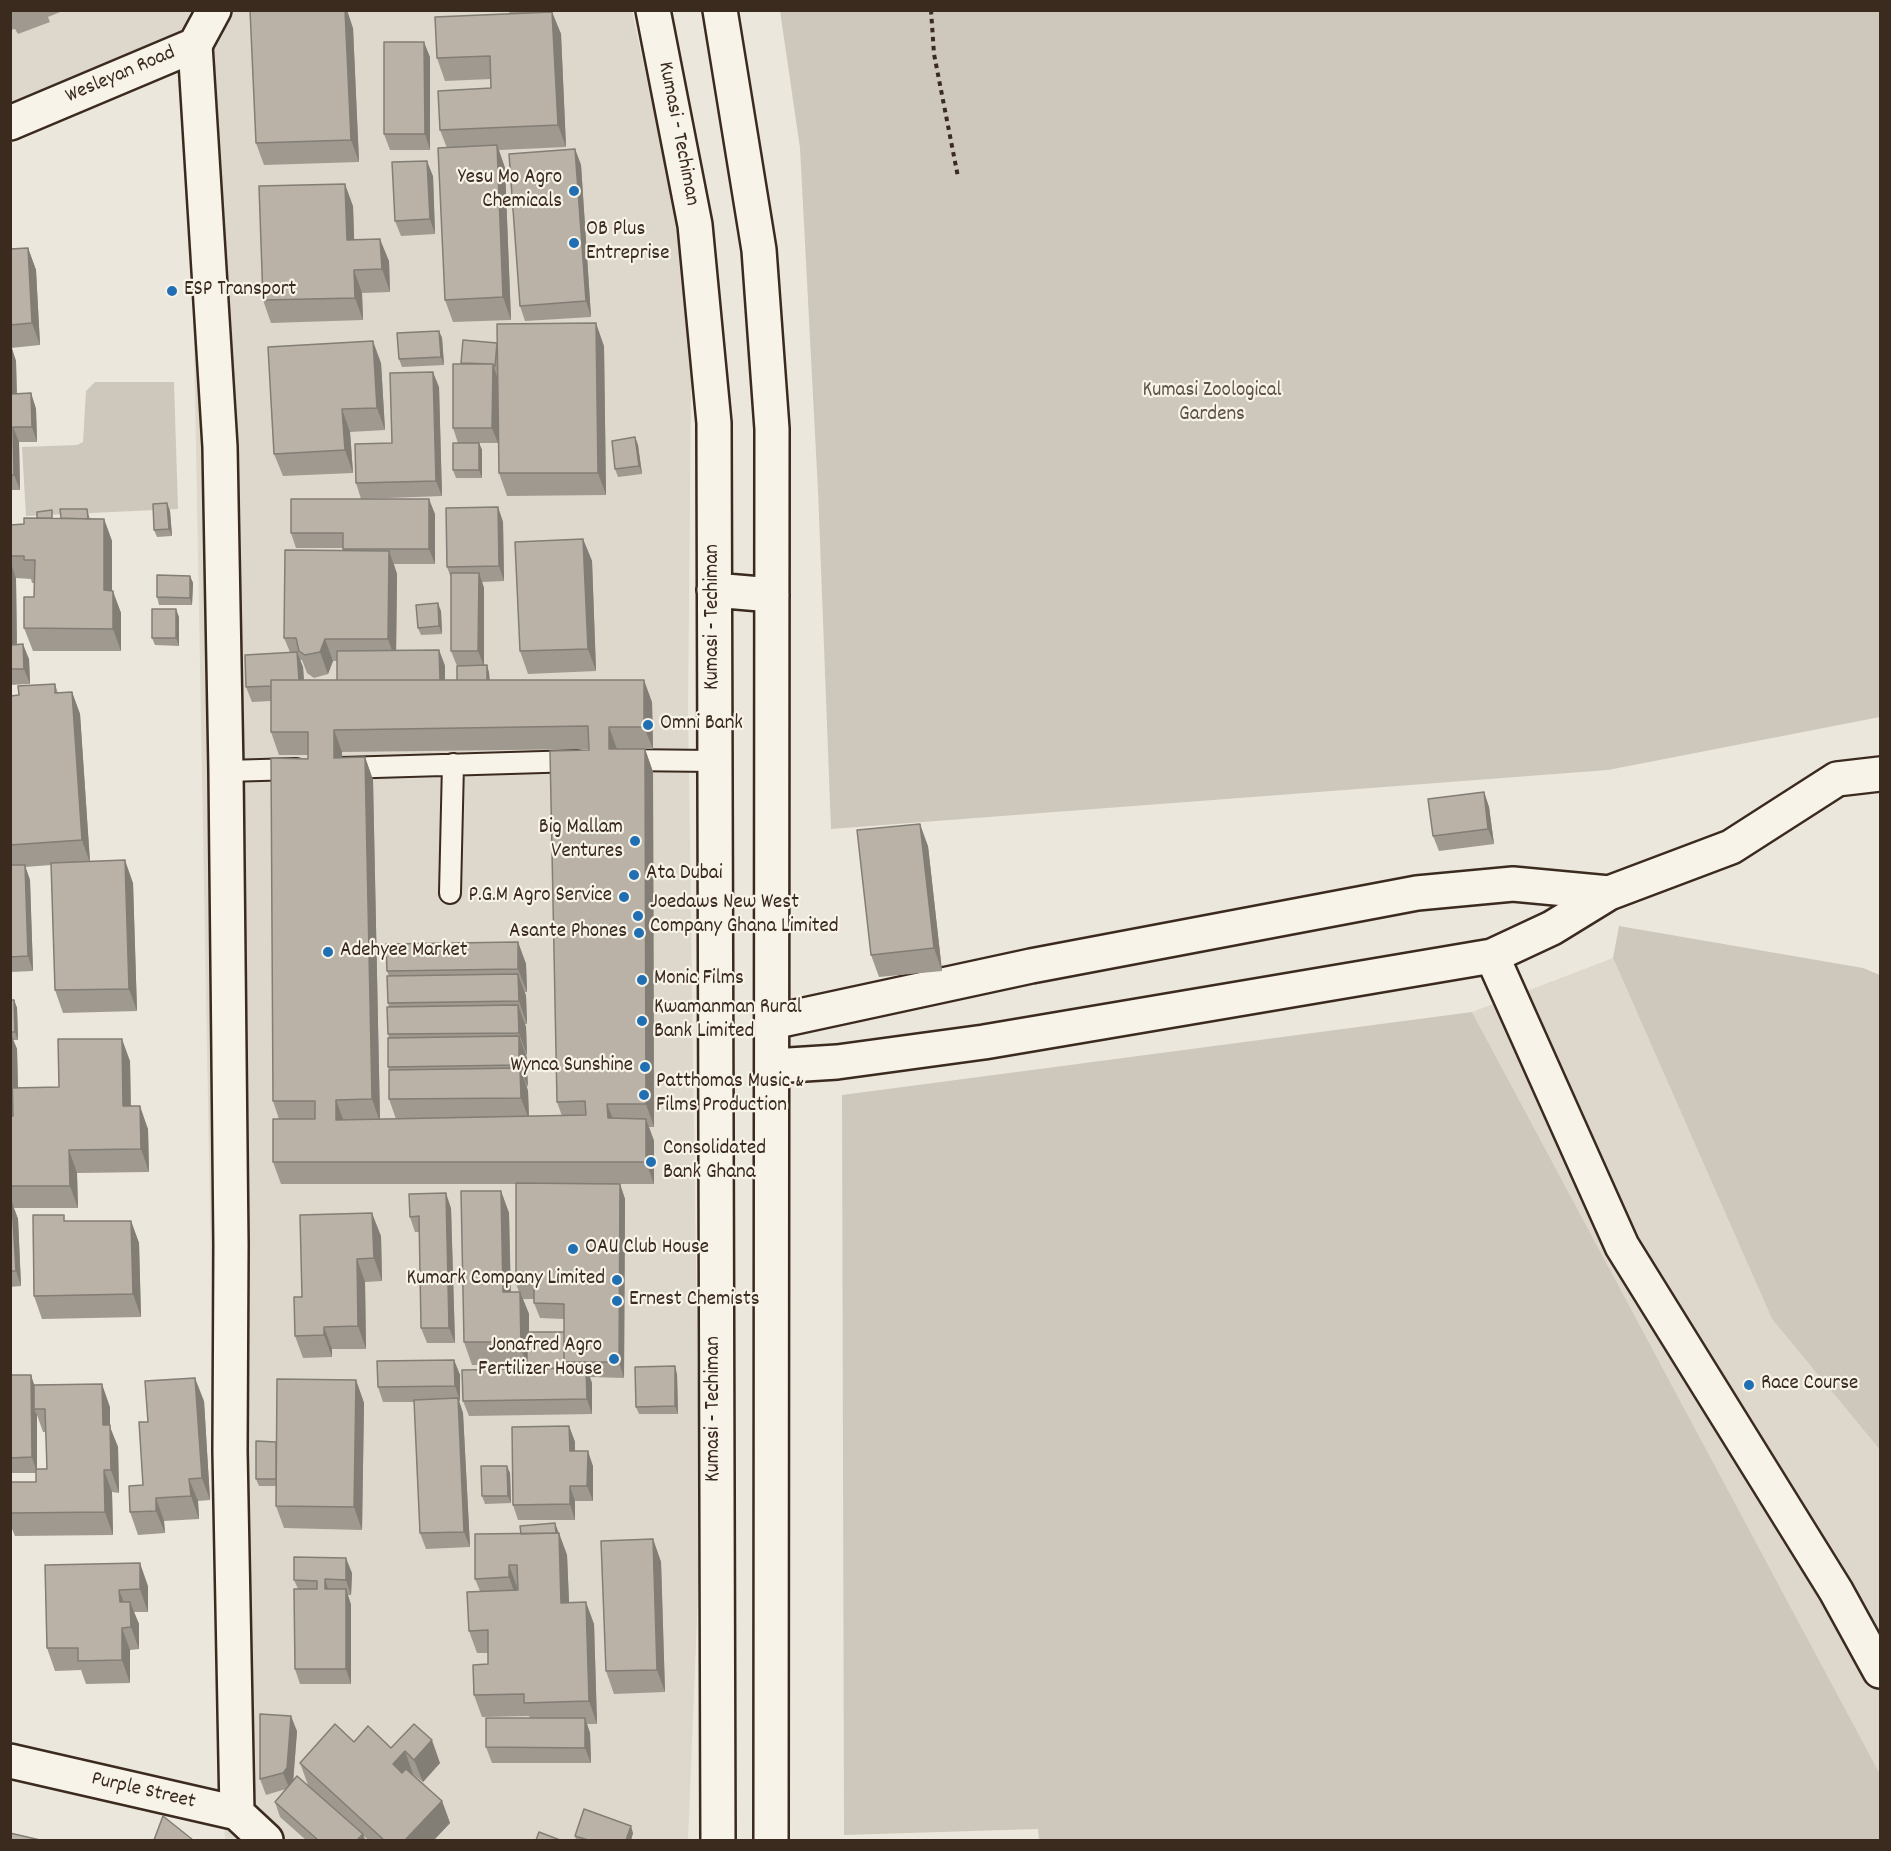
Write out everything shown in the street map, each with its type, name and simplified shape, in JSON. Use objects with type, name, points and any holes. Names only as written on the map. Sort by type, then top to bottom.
[{"type":"street","name":"Wesleyan Road","points":[[10,123],[195,45],[214,10]]},
{"type":"street","name":"Kumasi - Techiman","points":[[653,10],[695,225],[714,423],[718,1840]]},
{"type":"street","points":[[720,10],[759,250],[772,429],[771,1840]]},
{"type":"street","points":[[195,45],[220,447],[231,1245],[230,1451],[237,1813],[266,1840]]},
{"type":"street","points":[[714,590],[772,595]]},
{"type":"street","points":[[773,1066],[837,1062],[984,1042],[1492,956],[1552,928],[1609,893],[1731,847],[1837,779],[1881,774]]},
{"type":"street","points":[[772,1022],[1031,966],[1417,893],[1513,884],[1609,893]]},
{"type":"street","points":[[1492,956],[1622,1246],[1836,1591],[1881,1671]]},
{"type":"street","name":"Purple Street","points":[[10,1761],[237,1813]]},
{"type":"lane","points":[[342,768],[597,760]]},
{"type":"lane","points":[[617,760],[714,761]]},
{"type":"lane","points":[[450,893],[453,764]]},
{"type":"lane","points":[[226,771],[316,768]]},
{"type":"path","points":[[931,10],[934,54],[958,177]]},
{"type":"shaded area","points":[[11,11],[632,11],[692,290],[688,707],[700,1545],[688,1840],[225,1840],[217,1592],[189,67],[11,143]]},
{"type":"shaded area","name":"Race Course","points":[[1613,958],[1772,1319],[1880,1450],[1880,1774],[1472,1012]]},
{"type":"green space","name":"Kumasi Zoological Gardens","points":[[780,11],[1880,11],[1880,717],[1608,770],[831,829],[818,491],[800,148]]},
{"type":"green space","points":[[95,382],[174,382],[178,509],[26,516],[22,447],[77,445],[83,442],[86,391]]},
{"type":"green space","points":[[1619,926],[1863,968],[1880,975],[1880,1450],[1772,1319],[1613,958]]},
{"type":"green space","points":[[1472,1012],[1880,1774],[1880,1840],[1039,1840],[1038,1829],[844,1835],[842,1095]]},
{"type":"building","points":[[250,10],[345,10],[351,140],[256,143]]},
{"type":"building","points":[[552,12],[558,125],[440,130],[438,91],[491,88],[490,56],[437,58],[435,17]]},
{"type":"building","points":[[384,42],[424,42],[425,134],[384,134]]},
{"type":"building","points":[[497,145],[503,297],[445,300],[438,148]]},
{"type":"building","points":[[575,149],[586,301],[520,306],[509,154]]},
{"type":"building","points":[[427,161],[430,219],[395,221],[392,162]]},
{"type":"building","points":[[345,184],[347,240],[380,239],[382,269],[354,270],[355,298],[263,300],[259,186]]},
{"type":"building","points":[[28,248],[32,323],[10,325],[10,249]]},
{"type":"building","points":[[596,323],[598,473],[499,473],[497,324]]},
{"type":"building","points":[[439,331],[441,357],[399,359],[397,333]]},
{"type":"building","points":[[463,340],[497,343],[495,366],[493,364],[461,363]]},
{"type":"building","points":[[373,341],[377,408],[342,409],[345,450],[274,454],[268,347]]},
{"type":"building","points":[[10,345],[12,394],[31,393],[32,427],[13,427],[14,475],[10,475]]},
{"type":"building","points":[[453,364],[493,364],[492,428],[453,428]]},
{"type":"building","points":[[433,372],[436,481],[356,483],[355,444],[392,443],[390,373]]},
{"type":"building","points":[[635,437],[639,466],[615,469],[612,441]]},
{"type":"building","points":[[453,443],[479,443],[479,470],[453,470]]},
{"type":"building","points":[[291,499],[429,499],[429,549],[343,549],[343,533],[291,533]]},
{"type":"building","points":[[167,503],[169,529],[154,530],[153,504]]},
{"type":"building","points":[[498,507],[499,566],[447,567],[446,508]]},
{"type":"building","points":[[60,509],[87,509],[88,519],[61,518]]},
{"type":"building","points":[[52,510],[52,518],[37,518],[37,512]]},
{"type":"building","points":[[24,518],[104,519],[104,590],[113,591],[113,629],[24,628],[24,597],[34,597],[35,560],[24,560],[24,556],[10,556],[10,525],[24,524]]},
{"type":"building","points":[[583,539],[588,649],[520,651],[515,542]]},
{"type":"building","points":[[285,550],[389,551],[388,639],[325,639],[320,652],[305,655],[299,651],[296,638],[284,638]]},
{"type":"building","points":[[10,563],[12,645],[23,644],[24,669],[10,669]]},
{"type":"building","points":[[451,573],[479,573],[478,651],[451,651]]},
{"type":"building","points":[[157,575],[190,576],[190,598],[157,597]]},
{"type":"building","points":[[438,603],[439,626],[418,628],[416,605]]},
{"type":"building","points":[[152,609],[176,609],[176,638],[152,638]]},
{"type":"building","points":[[439,650],[440,680],[337,680],[337,651]]},
{"type":"building","points":[[297,652],[299,680],[271,680],[271,686],[246,687],[245,655]]},
{"type":"building","points":[[487,665],[487,680],[457,680],[457,666]]},
{"type":"building","name":"Adehyee Market","points":[[271,680],[644,680],[644,727],[609,727],[609,749],[645,749],[646,1104],[607,1104],[608,1118],[646,1119],[646,1162],[273,1162],[273,1119],[315,1119],[315,1101],[273,1101],[271,758],[308,759],[308,732],[271,732]],"holes":[[[588,726],[589,750],[550,751],[557,1102],[585,1101],[586,1115],[336,1120],[336,1100],[372,1099],[365,757],[334,758],[334,730]]]},
{"type":"building","points":[[55,684],[55,693],[72,692],[82,840],[10,845],[10,696],[19,695],[18,686]]},
{"type":"building","points":[[1484,792],[1488,829],[1433,836],[1428,799]]},
{"type":"building","points":[[920,824],[934,948],[871,955],[857,830]]},
{"type":"building","points":[[125,860],[129,989],[55,990],[51,863]]},
{"type":"building","points":[[10,865],[25,865],[28,956],[10,957]]},
{"type":"building","points":[[518,942],[518,969],[387,971],[386,944]]},
{"type":"building","points":[[518,974],[519,1001],[388,1003],[387,976]]},
{"type":"building","points":[[10,1000],[14,1000],[15,1032],[10,1032]]},
{"type":"building","points":[[518,1005],[519,1033],[388,1034],[387,1007]]},
{"type":"building","points":[[11,1034],[13,1116],[10,1116]]},
{"type":"building","points":[[519,1036],[519,1065],[388,1067],[388,1038]]},
{"type":"building","points":[[58,1039],[122,1039],[123,1106],[140,1106],[141,1149],[69,1150],[70,1186],[10,1186],[12,1088],[59,1087]]},
{"type":"building","points":[[520,1068],[521,1098],[389,1099],[389,1070]]},
{"type":"building","name":"OAU Club House","points":[[516,1183],[620,1184],[619,1362],[564,1362],[564,1304],[534,1303],[534,1284],[516,1284]]},
{"type":"building","points":[[461,1191],[501,1191],[503,1292],[520,1292],[521,1349],[500,1350],[500,1342],[464,1342]]},
{"type":"building","points":[[446,1193],[449,1328],[421,1328],[419,1216],[410,1217],[409,1194]]},
{"type":"building","points":[[10,1203],[12,1203],[16,1271],[10,1271]]},
{"type":"building","points":[[372,1213],[374,1258],[357,1259],[358,1326],[324,1327],[324,1335],[295,1336],[294,1297],[302,1297],[300,1215]]},
{"type":"building","points":[[33,1215],[64,1215],[64,1221],[131,1221],[133,1294],[34,1296]]},
{"type":"building","points":[[527,1332],[564,1332],[564,1368],[527,1369]]},
{"type":"building","points":[[454,1360],[455,1386],[378,1387],[377,1361]]},
{"type":"building","points":[[675,1366],[675,1406],[636,1407],[635,1367]]},
{"type":"building","points":[[586,1368],[587,1399],[463,1401],[462,1370]]},
{"type":"building","points":[[10,1375],[31,1375],[32,1457],[10,1458]]},
{"type":"building","points":[[195,1378],[202,1478],[189,1479],[191,1496],[156,1498],[156,1511],[130,1512],[129,1486],[143,1485],[139,1422],[148,1422],[145,1381]]},
{"type":"building","points":[[277,1379],[356,1380],[354,1507],[276,1506]]},
{"type":"building","points":[[102,1384],[103,1425],[110,1425],[111,1470],[104,1470],[105,1512],[10,1513],[10,1482],[36,1482],[36,1469],[47,1469],[45,1409],[34,1409],[34,1385]]},
{"type":"building","points":[[458,1398],[464,1532],[420,1533],[414,1400]]},
{"type":"building","points":[[569,1426],[570,1451],[588,1451],[587,1486],[570,1486],[570,1504],[513,1505],[512,1427]]},
{"type":"building","points":[[256,1441],[276,1442],[276,1479],[256,1479]]},
{"type":"building","points":[[481,1466],[507,1466],[508,1496],[482,1496]]},
{"type":"building","points":[[555,1523],[556,1533],[521,1534],[520,1526]]},
{"type":"building","points":[[559,1533],[561,1603],[586,1602],[589,1701],[524,1703],[524,1694],[474,1695],[473,1665],[488,1664],[488,1630],[469,1631],[467,1592],[518,1590],[517,1565],[509,1565],[509,1577],[475,1579],[475,1534]]},
{"type":"building","points":[[653,1539],[657,1670],[606,1671],[601,1541]]},
{"type":"building","points":[[294,1557],[346,1558],[346,1580],[325,1579],[325,1589],[346,1589],[346,1669],[295,1669],[294,1589],[317,1589],[317,1581],[294,1580]]},
{"type":"building","points":[[140,1563],[140,1589],[119,1590],[120,1602],[130,1602],[131,1627],[122,1628],[122,1660],[78,1661],[78,1648],[47,1648],[45,1565]]},
{"type":"building","points":[[260,1714],[291,1716],[287,1768],[283,1773],[260,1779]]},
{"type":"building","points":[[486,1718],[585,1718],[585,1748],[486,1747]]},
{"type":"building","points":[[335,1724],[354,1742],[368,1726],[391,1748],[414,1724],[432,1740],[414,1760],[405,1751],[393,1764],[402,1773],[406,1769],[442,1801],[405,1840],[384,1840],[300,1763]]},
{"type":"building","points":[[297,1776],[363,1834],[357,1840],[318,1840],[275,1802]]},
{"type":"building","points":[[584,1809],[631,1826],[626,1840],[588,1840],[575,1836]]},
{"type":"building","points":[[163,1816],[193,1840],[154,1840]]},
{"type":"building","points":[[539,1832],[560,1840],[536,1840]]},
{"type":"building","points":[[10,1833],[40,1840],[10,1840]]},
{"type":"place","name":"Yesu Mo Agro Chemicals","points":[[574,191]]},
{"type":"place","name":"OB Plus Entreprise","points":[[574,243]]},
{"type":"place","name":"ESP Transport","points":[[172,291]]},
{"type":"place","name":"Omni Bank","points":[[648,725]]},
{"type":"place","name":"Big Mallam Ventures","points":[[635,841]]},
{"type":"place","name":"Ata Dubai","points":[[634,875]]},
{"type":"place","name":"P.G.M Agro Service","points":[[624,897]]},
{"type":"place","name":"Joedaws New West Company Ghana Limited","points":[[638,916]]},
{"type":"place","name":"Asante Phones","points":[[639,933]]},
{"type":"place","name":"Adehyee Market","points":[[328,952]]},
{"type":"place","name":"Monic Films","points":[[642,980]]},
{"type":"place","name":"Kwamanman Rural Bank Limited","points":[[642,1021]]},
{"type":"place","name":"Wynca Sunshine","points":[[645,1067]]},
{"type":"place","name":"Patthomas Music & Films Production","points":[[644,1095]]},
{"type":"place","name":"Consolidated Bank Ghana","points":[[651,1162]]},
{"type":"place","name":"OAU Club House","points":[[573,1249]]},
{"type":"place","name":"Kumark Company Limited","points":[[617,1280]]},
{"type":"place","name":"Ernest Chemists","points":[[617,1301]]},
{"type":"place","name":"Jonafred Agro Fertilizer House","points":[[614,1359]]},
{"type":"place","name":"Race Course","points":[[1749,1385]]}]
